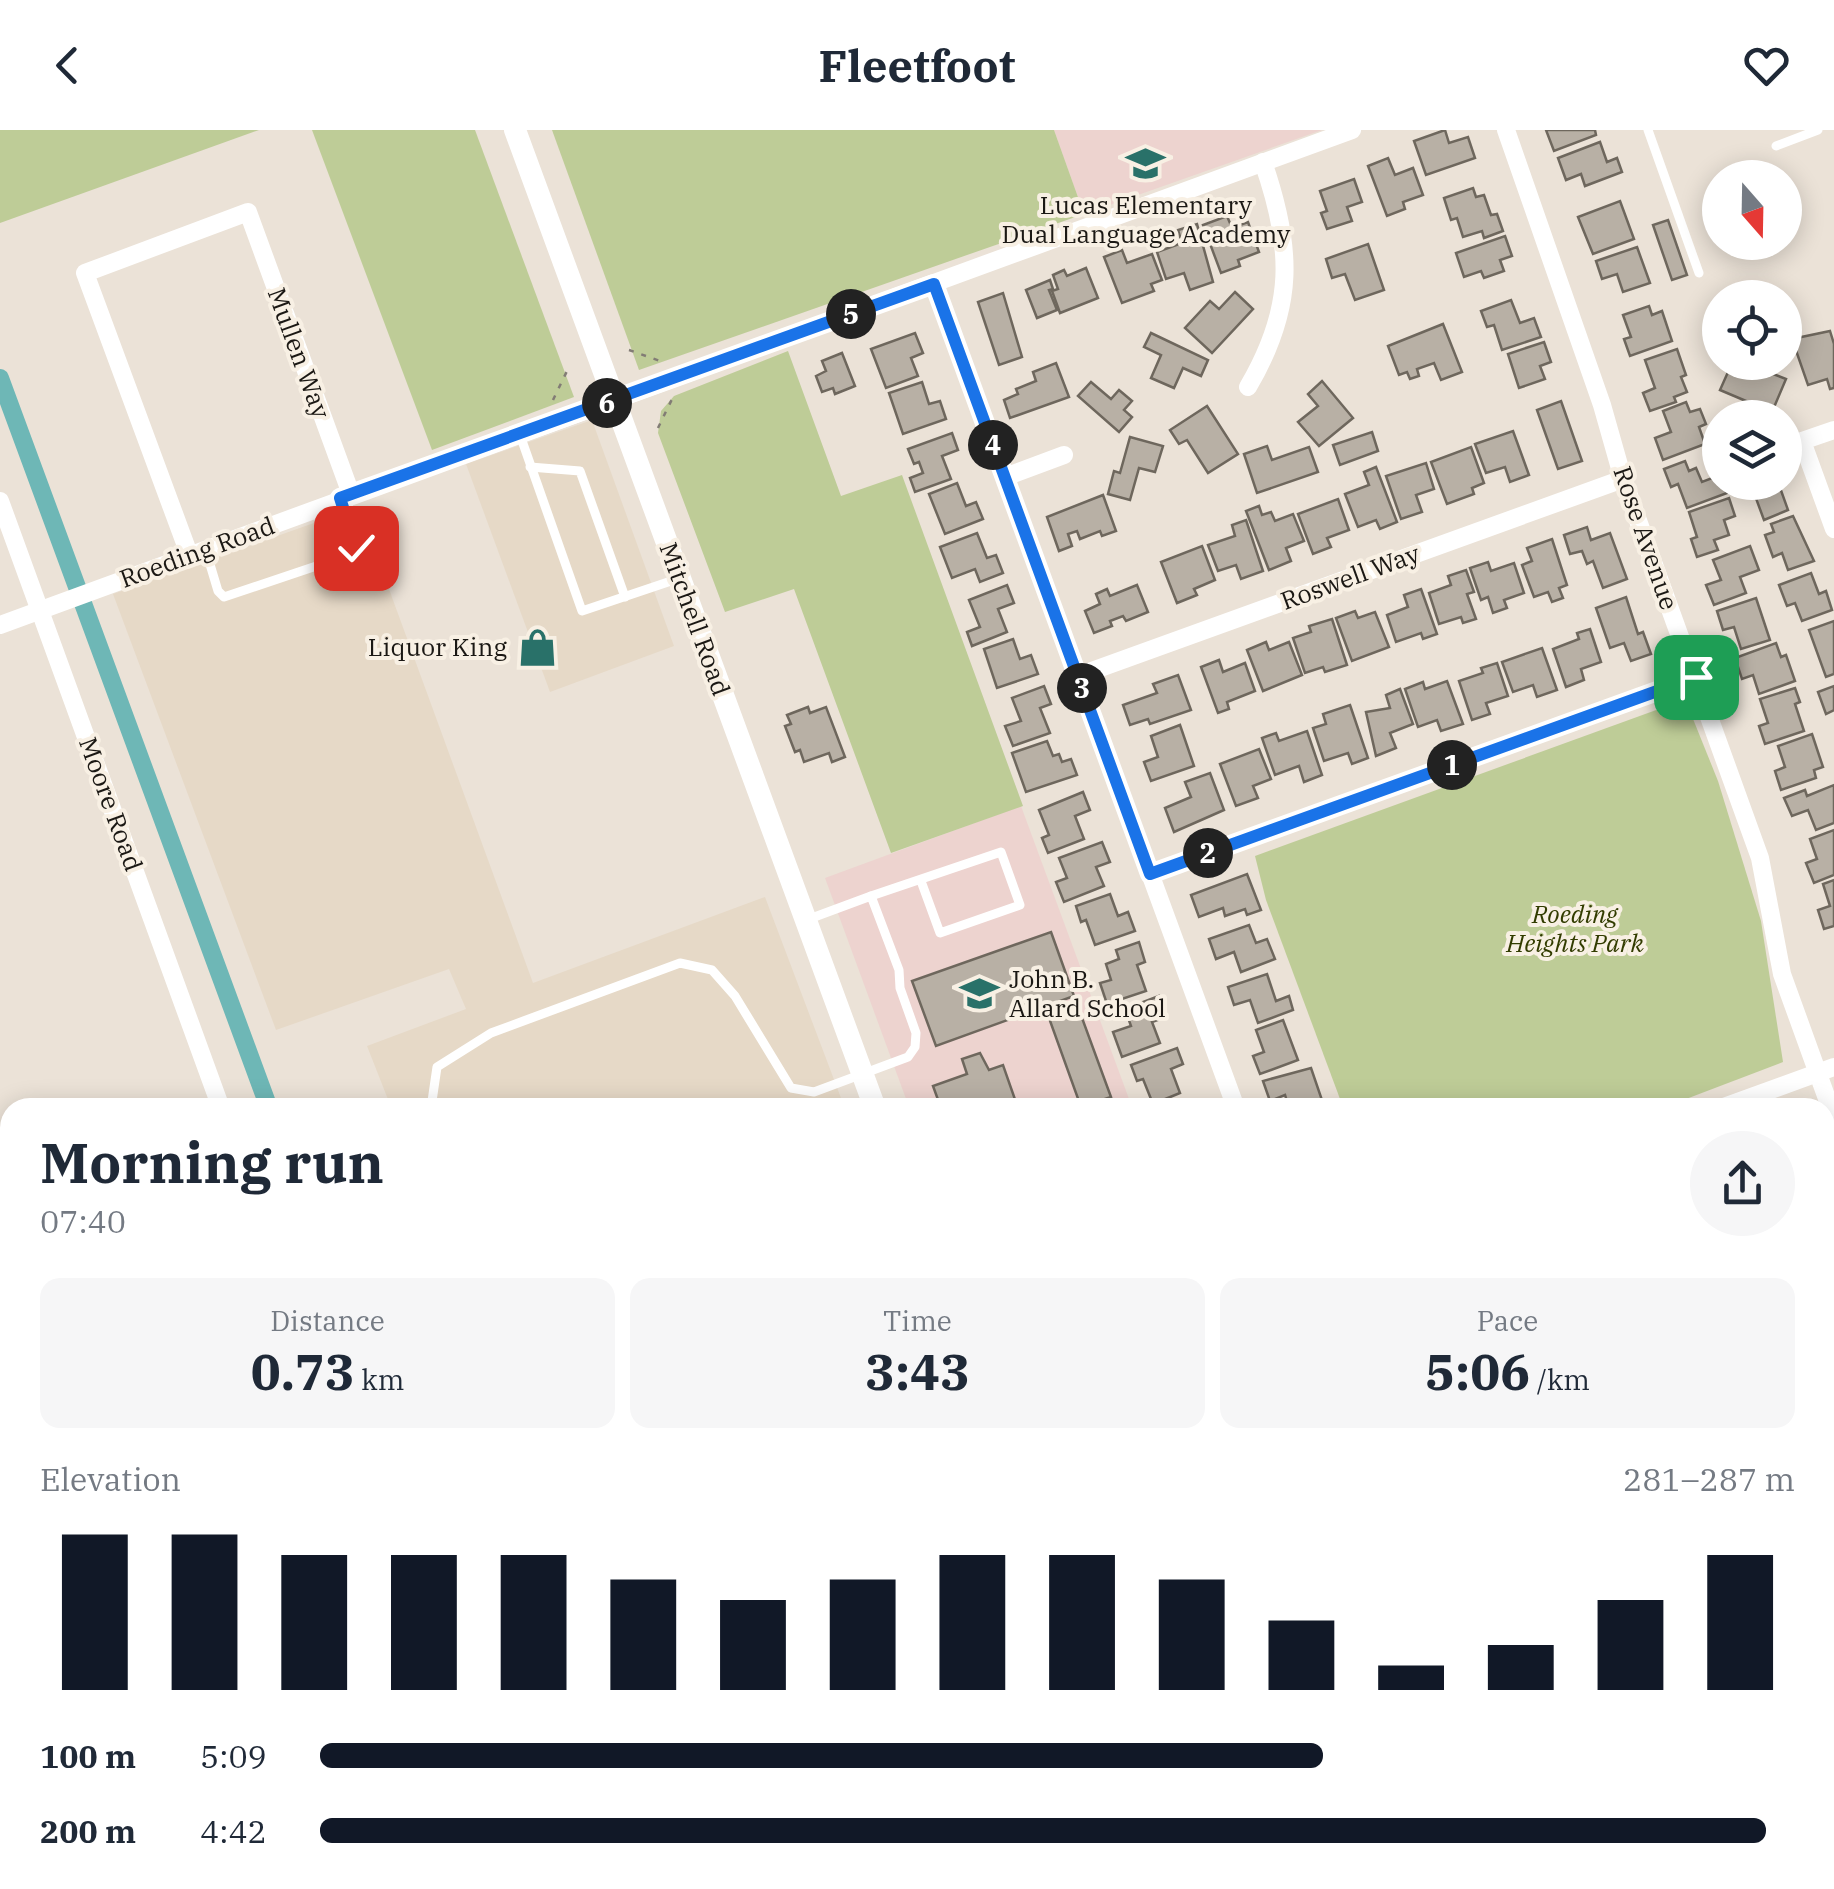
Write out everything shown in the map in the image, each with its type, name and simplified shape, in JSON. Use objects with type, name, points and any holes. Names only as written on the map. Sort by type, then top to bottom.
[{"type":"street","name":"Mitchell Road","points":[[515,130],[870,1098]]},
{"type":"street","name":"Roeding Road","points":[[0,625],[1352,130]]},
{"type":"street","name":"Rose Avenue","points":[[1506,130],[1602,405],[1623,479],[1760,858],[1782,974],[1826,1070],[1831,1098]]},
{"type":"street","points":[[1248,387],[1276,331],[1286,274],[1281,219],[1262,162]]},
{"type":"street","name":"Mullen Way","points":[[197,551],[84,273],[248,212],[346,496]]},
{"type":"street","points":[[934,284],[1232,1098]]},
{"type":"street","points":[[1834,430],[1802,441],[1834,529]]},
{"type":"street","points":[[1005,477],[1064,455]]},
{"type":"street","name":"Roswell Way","points":[[1078,676],[1623,479]]},
{"type":"street","name":"Moore Road","points":[[0,501],[217,1098]]},
{"type":"street","points":[[1150,874],[1696,677]]},
{"type":"street","points":[[1749,1098],[1826,1070]]},
{"type":"lane","points":[[1648,130],[1699,273]]},
{"type":"lane","points":[[1776,146],[1818,130]]},
{"type":"lane","points":[[520,435],[582,611],[680,578]]},
{"type":"lane","points":[[530,466],[580,471],[625,596]]},
{"type":"lane","points":[[197,551],[224,597],[321,565],[356,548],[346,496]]},
{"type":"lane","points":[[806,920],[1001,852],[1020,905],[940,934],[921,880]]},
{"type":"lane","points":[[433,1098],[437,1066],[491,1033],[680,963],[712,970],[735,996],[791,1088],[814,1092],[908,1057],[916,1036],[900,988],[899,970],[872,896]]},
{"type":"path","points":[[629,350],[663,362]]},
{"type":"path","points":[[554,400],[568,371]]},
{"type":"path","points":[[658,428],[674,396]]},
{"type":"shaded area","name":"Lucas Elementary Dual Language Academy","points":[[1054,130],[1322,130],[1084,214]]},
{"type":"shaded area","points":[[592,420],[674,646],[550,692],[466,464]]},
{"type":"shaded area","points":[[359,507],[533,983],[765,897],[841,1098],[387,1098],[367,1046],[466,1009],[449,969],[276,1030],[113,594]]},
{"type":"shaded area","name":"John B. Allard School","points":[[1021,806],[1129,1098],[906,1098],[825,878]]},
{"type":"green space","points":[[0,130],[259,130],[0,223]]},
{"type":"green space","points":[[312,130],[475,130],[574,397],[432,450]]},
{"type":"green space","points":[[552,130],[1054,130],[1084,214],[639,370]]},
{"type":"green space","points":[[788,351],[841,496],[902,475],[1023,806],[891,853],[794,589],[725,612],[658,433],[661,411],[674,396]]},
{"type":"green space","name":"Roeding Heights Park","points":[[1687,704],[1718,781],[1761,921],[1783,1062],[1689,1098],[1340,1098],[1266,900],[1255,856],[1670,705]]},
{"type":"building","points":[[1445,130],[1449,143],[1468,137],[1475,158],[1426,175],[1414,141]]},
{"type":"building","points":[[1546,130],[1595,130],[1596,135],[1554,151]]},
{"type":"building","points":[[1600,142],[1607,162],[1617,158],[1622,172],[1585,186],[1581,174],[1566,180],[1558,158]]},
{"type":"building","points":[[1388,158],[1395,175],[1413,168],[1423,195],[1403,202],[1405,209],[1387,216],[1368,166]]},
{"type":"building","points":[[1354,179],[1362,202],[1347,207],[1352,221],[1327,229],[1321,213],[1327,211],[1320,191]]},
{"type":"building","points":[[1473,188],[1476,197],[1484,195],[1491,215],[1497,214],[1503,231],[1484,238],[1482,231],[1463,237],[1457,218],[1451,220],[1444,198]]},
{"type":"building","points":[[1620,201],[1634,239],[1593,254],[1578,217]]},
{"type":"building","points":[[1227,216],[1232,228],[1248,222],[1259,252],[1238,260],[1240,266],[1221,273],[1203,225]]},
{"type":"building","points":[[1668,220],[1687,275],[1672,280],[1653,225]]},
{"type":"building","points":[[1197,224],[1213,282],[1190,290],[1184,273],[1166,279],[1157,252],[1182,243],[1178,230]]},
{"type":"building","points":[[1505,236],[1512,256],[1500,260],[1504,271],[1484,278],[1481,271],[1464,277],[1456,253]]},
{"type":"building","points":[[1368,244],[1384,290],[1355,300],[1345,274],[1332,278],[1326,259]]},
{"type":"building","points":[[1637,247],[1650,283],[1623,292],[1617,274],[1602,279],[1596,261]]},
{"type":"building","points":[[1122,250],[1127,263],[1152,254],[1162,280],[1151,284],[1154,291],[1122,303],[1104,257]]},
{"type":"building","points":[[1086,268],[1098,298],[1060,313],[1052,291],[1058,289],[1053,275],[1064,270],[1067,276]]},
{"type":"building","points":[[1050,280],[1053,289],[1049,290],[1057,310],[1037,318],[1026,290]]},
{"type":"building","points":[[1235,292],[1253,309],[1212,353],[1185,328],[1210,301],[1219,309]]},
{"type":"building","points":[[1003,293],[1022,357],[999,365],[978,302]]},
{"type":"building","points":[[1511,300],[1520,323],[1534,318],[1541,337],[1502,350],[1494,325],[1487,327],[1481,311]]},
{"type":"building","points":[[1649,306],[1652,315],[1662,311],[1672,341],[1630,356],[1624,339],[1631,337],[1623,315]]},
{"type":"building","points":[[1443,324],[1462,372],[1441,380],[1434,363],[1417,369],[1419,376],[1410,379],[1407,372],[1399,375],[1388,346]]},
{"type":"building","points":[[1830,331],[1834,344],[1834,388],[1830,389],[1827,379],[1808,385],[1802,368],[1802,337]]},
{"type":"building","points":[[915,333],[923,353],[911,358],[918,376],[886,388],[871,349]]},
{"type":"building","points":[[1151,333],[1208,360],[1201,376],[1183,368],[1174,388],[1151,378],[1161,355],[1144,347]]},
{"type":"building","points":[[1544,342],[1551,362],[1540,366],[1545,379],[1519,388],[1508,354]]},
{"type":"building","points":[[1677,349],[1687,392],[1674,397],[1676,402],[1650,411],[1643,393],[1655,388],[1645,360]]},
{"type":"building","points":[[842,353],[855,386],[835,394],[833,388],[822,392],[816,376],[826,371],[822,361]]},
{"type":"building","points":[[1056,363],[1069,397],[1010,418],[1004,400],[1018,394],[1016,389],[1036,381],[1033,372]]},
{"type":"building","points":[[1724,380],[1786,380],[1777,400],[1744,400],[1720,390]]},
{"type":"building","points":[[1322,381],[1353,418],[1319,446],[1298,422],[1318,406],[1308,394]]},
{"type":"building","points":[[922,382],[929,404],[940,401],[946,419],[903,434],[889,393]]},
{"type":"building","points":[[1091,382],[1111,399],[1119,390],[1132,401],[1124,410],[1132,417],[1119,432],[1078,396]]},
{"type":"building","points":[[1561,401],[1582,461],[1558,469],[1537,410]]},
{"type":"building","points":[[1686,402],[1690,412],[1700,409],[1702,445],[1663,460],[1655,438],[1671,432],[1663,411]]},
{"type":"building","points":[[1207,406],[1238,454],[1208,473],[1187,440],[1179,444],[1170,430]]},
{"type":"building","points":[[1513,431],[1529,475],[1510,482],[1505,467],[1486,473],[1475,444]]},
{"type":"building","points":[[1372,432],[1378,451],[1340,465],[1333,445]]},
{"type":"building","points":[[952,433],[958,450],[942,456],[951,479],[915,492],[910,478],[923,473],[908,449]]},
{"type":"building","points":[[1130,437],[1163,446],[1155,472],[1139,468],[1130,500],[1108,494],[1114,471],[1120,473]]},
{"type":"building","points":[[1267,446],[1272,460],[1309,447],[1318,472],[1257,493],[1244,454]]},
{"type":"building","points":[[1471,447],[1484,483],[1472,488],[1474,494],[1447,504],[1431,462]]},
{"type":"building","points":[[1685,461],[1689,471],[1696,468],[1702,482],[1702,500],[1708,500],[1687,508],[1678,484],[1671,487],[1664,469]]},
{"type":"building","points":[[1426,463],[1434,489],[1416,495],[1422,512],[1401,519],[1386,476]]},
{"type":"building","points":[[1376,467],[1397,522],[1380,529],[1376,520],[1358,527],[1345,494],[1369,485],[1364,472]]},
{"type":"building","points":[[957,483],[966,506],[976,502],[983,519],[945,534],[929,494]]},
{"type":"building","points":[[1103,495],[1116,531],[1102,536],[1100,531],[1080,539],[1077,531],[1068,534],[1072,546],[1059,551],[1047,517]]},
{"type":"building","points":[[1338,499],[1349,530],[1327,538],[1331,547],[1313,554],[1298,514]]},
{"type":"building","points":[[1730,500],[1735,516],[1724,520],[1729,535],[1714,540],[1718,550],[1697,557],[1691,539],[1697,537],[1689,512]]},
{"type":"building","points":[[1757,500],[1784,500],[1788,510],[1764,520]]},
{"type":"building","points":[[1259,506],[1262,515],[1271,512],[1275,521],[1293,514],[1304,541],[1286,548],[1291,561],[1269,570],[1246,511]]},
{"type":"building","points":[[1793,516],[1814,561],[1788,570],[1782,553],[1773,557],[1765,535],[1774,532],[1771,524]]},
{"type":"building","points":[[1246,520],[1263,571],[1241,579],[1236,565],[1218,571],[1208,545],[1235,536],[1232,525]]},
{"type":"building","points":[[1587,527],[1591,540],[1610,533],[1627,579],[1603,588],[1593,561],[1587,564],[1582,551],[1570,554],[1564,535]]},
{"type":"building","points":[[977,533],[987,558],[996,555],[1003,573],[980,582],[975,569],[952,578],[940,547]]},
{"type":"building","points":[[1552,539],[1567,585],[1559,588],[1563,598],[1552,602],[1548,592],[1534,597],[1522,565],[1532,561],[1527,548]]},
{"type":"building","points":[[1202,546],[1215,580],[1194,589],[1197,595],[1177,603],[1161,562]]},
{"type":"building","points":[[1750,546],[1759,570],[1740,577],[1746,593],[1714,605],[1706,585],[1721,580],[1713,560]]},
{"type":"building","points":[[1488,562],[1491,571],[1514,563],[1524,593],[1504,600],[1507,608],[1493,613],[1488,597],[1481,600],[1470,568]]},
{"type":"building","points":[[1466,570],[1474,592],[1467,594],[1476,619],[1463,623],[1461,617],[1439,624],[1429,593],[1451,585],[1448,576]]},
{"type":"building","points":[[1811,573],[1819,594],[1826,591],[1832,610],[1802,621],[1795,603],[1787,606],[1779,585]]},
{"type":"building","points":[[1007,585],[1014,603],[998,609],[1007,632],[972,646],[967,632],[980,627],[969,600]]},
{"type":"building","points":[[1137,585],[1148,612],[1126,621],[1123,616],[1110,621],[1112,626],[1094,633],[1085,611],[1100,604],[1096,594],[1107,589],[1110,596]]},
{"type":"building","points":[[1421,589],[1437,634],[1423,639],[1421,633],[1396,642],[1387,615],[1408,607],[1404,595]]},
{"type":"building","points":[[1626,597],[1638,634],[1643,632],[1651,654],[1631,661],[1624,643],[1610,648],[1596,608]]},
{"type":"building","points":[[1756,598],[1770,640],[1741,649],[1734,627],[1723,630],[1717,611]]},
{"type":"building","points":[[1355,611],[1358,618],[1375,612],[1389,647],[1352,661],[1336,618]]},
{"type":"building","points":[[1332,619],[1347,665],[1305,673],[1293,638],[1311,632],[1309,626]]},
{"type":"building","points":[[1834,621],[1834,674],[1826,677],[1809,630]]},
{"type":"building","points":[[1590,629],[1601,662],[1581,669],[1584,680],[1566,687],[1553,649],[1579,639],[1577,633]]},
{"type":"building","points":[[1013,639],[1020,659],[1031,655],[1038,674],[997,688],[984,649]]},
{"type":"building","points":[[1266,642],[1269,650],[1289,642],[1302,675],[1263,691],[1247,650]]},
{"type":"building","points":[[1776,643],[1781,657],[1786,655],[1795,681],[1759,694],[1753,675],[1742,679],[1735,658]]},
{"type":"building","points":[[1542,648],[1557,690],[1537,697],[1533,685],[1513,692],[1502,662]]},
{"type":"building","points":[[1219,660],[1223,672],[1245,663],[1255,691],[1227,702],[1229,709],[1218,713],[1201,667]]},
{"type":"building","points":[[1497,663],[1508,696],[1486,703],[1490,714],[1472,720],[1459,681],[1483,673],[1481,668]]},
{"type":"building","points":[[1178,675],[1191,710],[1150,724],[1148,719],[1130,725],[1123,705],[1157,693],[1153,684]]},
{"type":"building","points":[[1447,681],[1463,724],[1441,731],[1437,720],[1418,727],[1405,689],[1423,682],[1425,689]]},
{"type":"building","points":[[1044,686],[1051,704],[1040,708],[1050,733],[1013,746],[1005,726],[1021,721],[1012,698]]},
{"type":"building","points":[[1834,686],[1834,710],[1826,714],[1818,692]]},
{"type":"building","points":[[1795,688],[1800,702],[1795,704],[1804,731],[1765,744],[1759,726],[1768,723],[1760,699]]},
{"type":"building","points":[[1400,689],[1413,724],[1390,733],[1396,748],[1376,756],[1366,712],[1390,708],[1386,695]]},
{"type":"building","points":[[1350,705],[1368,758],[1352,764],[1348,753],[1324,761],[1313,728],[1326,724],[1323,714]]},
{"type":"building","points":[[808,707],[810,713],[826,707],[845,757],[832,762],[829,753],[804,762],[800,750],[795,752],[785,726],[791,724],[787,715]]},
{"type":"building","points":[[1180,725],[1194,766],[1151,781],[1144,762],[1158,757],[1151,736]]},
{"type":"building","points":[[1307,731],[1322,775],[1304,782],[1299,766],[1275,775],[1262,738],[1276,733],[1279,741]]},
{"type":"building","points":[[1812,734],[1823,767],[1814,770],[1816,778],[1781,790],[1775,771],[1785,767],[1778,746]]},
{"type":"building","points":[[1047,741],[1053,756],[1059,754],[1062,762],[1071,759],[1077,775],[1026,792],[1012,753]]},
{"type":"building","points":[[1259,749],[1271,779],[1253,786],[1258,798],[1236,806],[1220,764]]},
{"type":"building","points":[[1210,773],[1224,810],[1174,832],[1165,808],[1191,797],[1185,782]]},
{"type":"building","points":[[1834,785],[1834,823],[1816,830],[1808,810],[1792,816],[1784,798],[1805,790],[1807,796]]},
{"type":"building","points":[[1083,792],[1090,810],[1075,816],[1084,839],[1048,853],[1042,838],[1049,835],[1039,810]]},
{"type":"building","points":[[1834,830],[1834,875],[1814,883],[1806,863],[1817,859],[1810,839]]},
{"type":"building","points":[[1102,842],[1110,862],[1096,867],[1104,886],[1064,902],[1056,882],[1067,878],[1059,858]]},
{"type":"building","points":[[1247,874],[1261,910],[1247,915],[1245,909],[1225,916],[1223,908],[1199,917],[1191,895]]},
{"type":"building","points":[[1834,880],[1834,926],[1824,929],[1818,910],[1830,906],[1823,884]]},
{"type":"building","points":[[1110,894],[1118,916],[1128,912],[1135,931],[1095,945],[1076,906]]},
{"type":"building","points":[[1249,925],[1256,943],[1267,939],[1275,959],[1241,972],[1234,952],[1216,959],[1209,939]]},
{"type":"building","points":[[1051,932],[1074,996],[936,1046],[912,981]]},
{"type":"building","points":[[1139,942],[1145,962],[1137,965],[1146,991],[1107,1004],[1100,983],[1111,980],[1106,964],[1119,959],[1116,950]]},
{"type":"building","points":[[1267,974],[1276,1001],[1289,996],[1293,1010],[1258,1023],[1250,1000],[1234,1005],[1228,987]]},
{"type":"building","points":[[1159,996],[1166,1017],[1152,1022],[1160,1043],[1122,1057],[1113,1032],[1131,1026],[1125,1009]]},
{"type":"building","points":[[1078,1007],[1111,1097],[1078,1098],[1049,1018]]},
{"type":"building","points":[[1283,1020],[1298,1060],[1260,1074],[1253,1056],[1264,1052],[1256,1030]]},
{"type":"building","points":[[1177,1048],[1183,1064],[1171,1069],[1180,1093],[1151,1098],[1143,1079],[1137,1081],[1131,1065]]},
{"type":"building","points":[[980,1053],[989,1070],[1003,1065],[1015,1098],[937,1098],[933,1086],[967,1074],[962,1059]]},
{"type":"building","points":[[1311,1068],[1321,1098],[1269,1098],[1263,1081]]},
{"type":"waterway","points":[[0,378],[265,1098]]},
{"type":"place","name":"Lucas Elementary Dual Language Academy","points":[[1146,164]]},
{"type":"place","name":"Liquor King","points":[[537,647]]},
{"type":"place","name":"John B. Allard School","points":[[979,993]]},
{"type":"route","points":[[356,548],[340,498],[934,284],[1150,874],[1696,677]]}]
